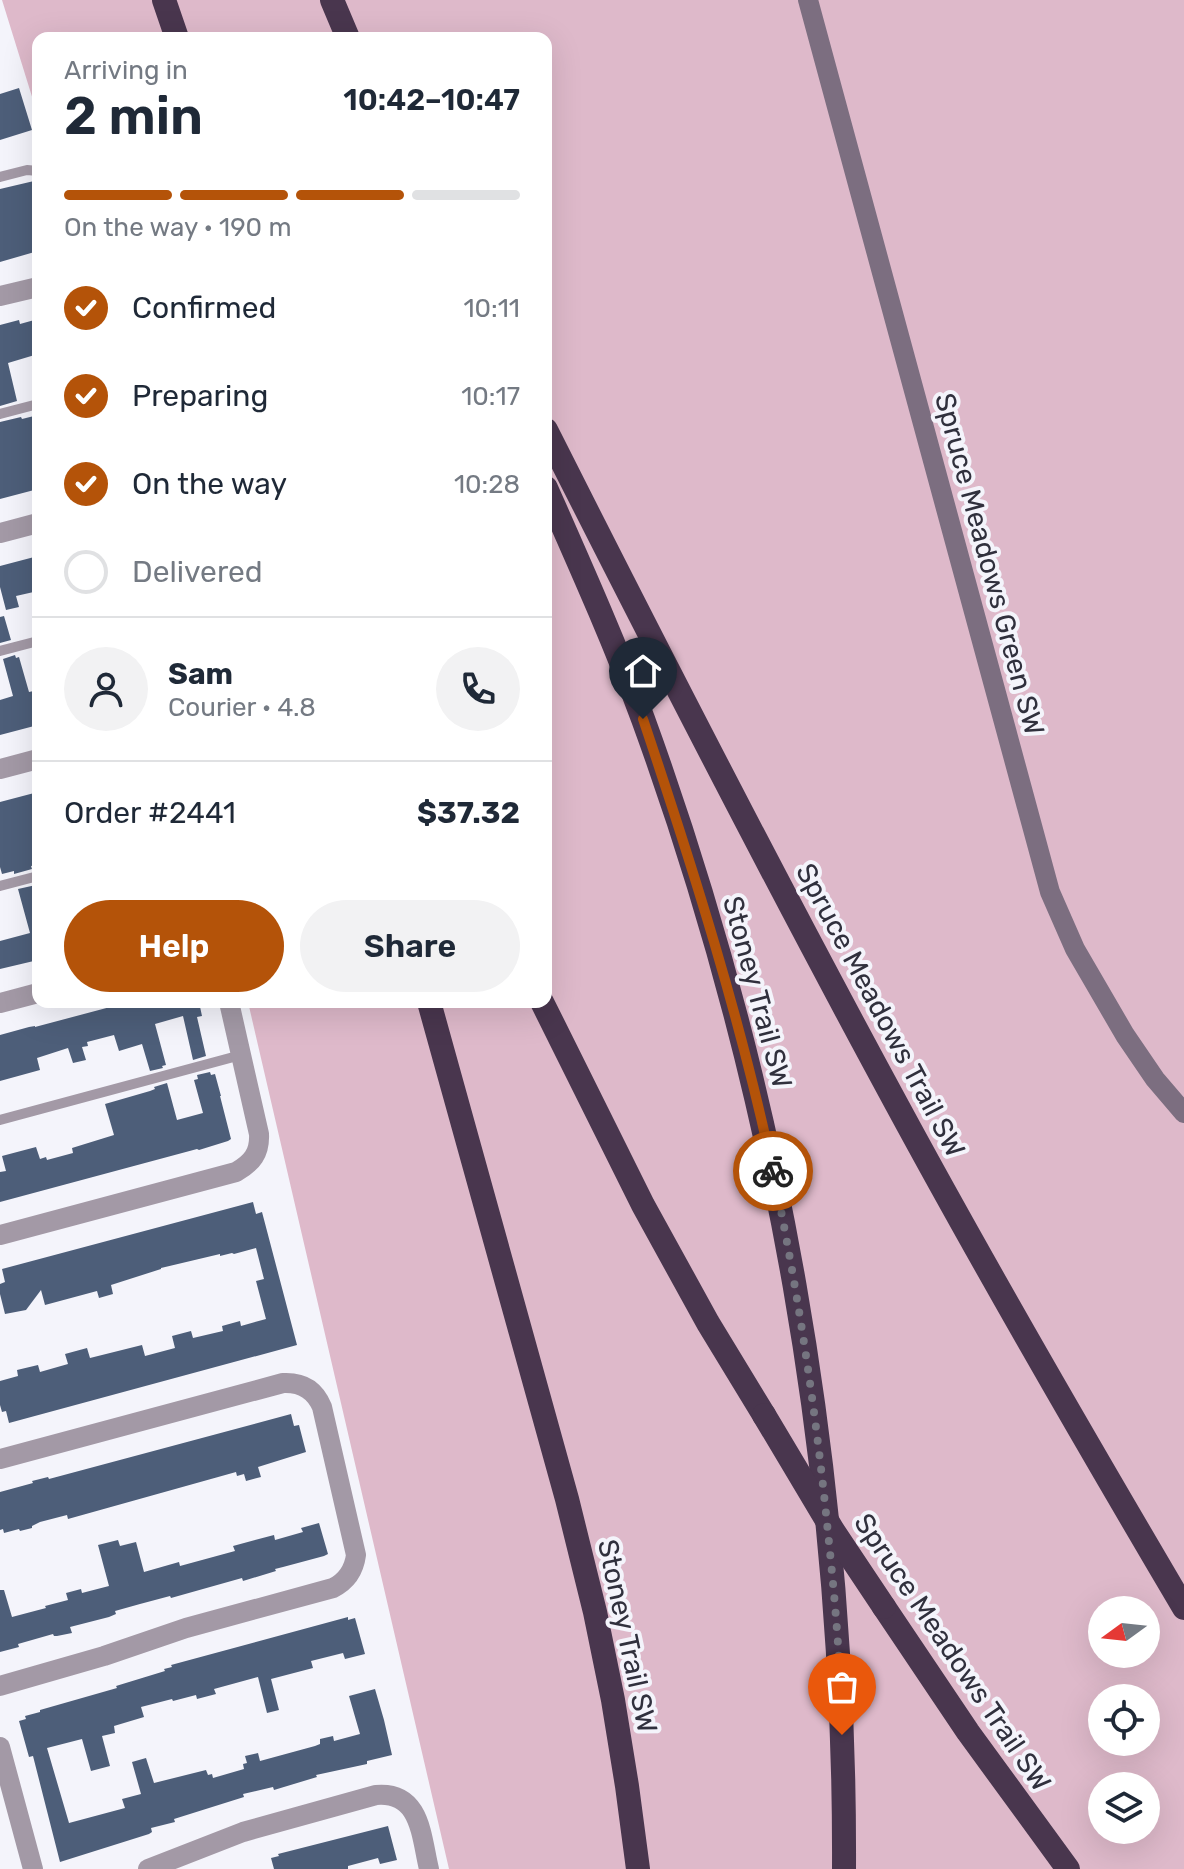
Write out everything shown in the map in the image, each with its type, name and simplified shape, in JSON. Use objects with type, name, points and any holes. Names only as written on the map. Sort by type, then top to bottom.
[{"type":"highway","points":[[164,0],[173,32]]},
{"type":"highway","points":[[332,0],[345,32]]},
{"type":"highway","name":"Spruce Meadows Trail SW","points":[[552,442],[670,676],[899,1108],[1089,1447],[1184,1608]]},
{"type":"highway","name":"Stoney Trail SW","points":[[552,502],[643,719],[711,925],[738,1022],[786,1233],[802,1325],[832,1574],[842,1707],[844,1869]]},
{"type":"highway","name":"Stoney Trail SW","points":[[431,1008],[567,1499],[595,1612],[613,1700],[638,1869]]},
{"type":"highway","name":"Spruce Meadows Trail SW","points":[[545,1008],[643,1205],[708,1323],[832,1529],[968,1732],[1068,1869]]},
{"type":"street","name":"Spruce Meadows Green SW","points":[[808,0],[1050,892],[1075,949],[1125,1035],[1155,1079],[1184,1113]]},
{"type":"street","points":[[0,296],[32,288]]},
{"type":"street","points":[[0,533],[32,525]]},
{"type":"street","points":[[0,769],[32,761]]},
{"type":"street","points":[[0,1003],[32,995]]},
{"type":"street","points":[[0,1235],[236,1172],[247,1166],[260,1143],[230,1008]]},
{"type":"street","points":[[0,1459],[283,1383],[295,1383],[312,1391],[322,1407],[356,1555],[351,1573],[333,1588],[186,1628],[89,1661],[0,1686]]},
{"type":"street","points":[[0,1747],[8,1798],[33,1869]]},
{"type":"street","points":[[148,1869],[243,1832],[386,1794],[405,1801],[416,1814],[429,1869]]},
{"type":"lane","points":[[0,177],[32,170]]},
{"type":"lane","points":[[0,414],[32,406]]},
{"type":"lane","points":[[0,651],[32,643]]},
{"type":"lane","points":[[0,886],[32,878]]},
{"type":"lane","points":[[0,1120],[241,1055]]},
{"type":"shaded area","points":[[2,0],[1184,0],[1184,1869],[449,1869],[249,1008],[552,1008],[552,32],[32,32],[32,97]]},
{"type":"building","points":[[19,88],[32,130],[0,140],[0,94]]},
{"type":"building","points":[[32,181],[32,253],[0,262],[0,189]]},
{"type":"building","points":[[19,320],[20,324],[32,321],[32,356],[8,363],[17,401],[0,406],[0,325]]},
{"type":"building","points":[[32,416],[32,491],[0,499],[0,422]]},
{"type":"building","points":[[32,558],[32,592],[16,596],[19,607],[6,610],[0,587],[0,566]]},
{"type":"building","points":[[4,616],[11,640],[0,643],[0,617]]},
{"type":"building","points":[[15,655],[19,657],[29,692],[32,691],[32,727],[0,735],[0,700],[13,696],[3,659]]},
{"type":"building","points":[[32,794],[32,869],[2,874],[0,802]]},
{"type":"building","points":[[32,886],[32,961],[0,969],[0,941],[30,933],[18,889]]},
{"type":"building","points":[[106,1008],[200,1008],[202,1016],[197,1017],[206,1056],[193,1060],[183,1016],[155,1024],[166,1065],[163,1068],[150,1071],[142,1044],[119,1051],[114,1035],[87,1042],[88,1046],[82,1047],[86,1060],[73,1063],[68,1048],[37,1058],[40,1070],[0,1081],[0,1035]]},
{"type":"building","points":[[210,1072],[211,1075],[215,1074],[221,1096],[231,1139],[228,1141],[0,1202],[0,1172],[6,1171],[2,1156],[36,1147],[40,1159],[46,1157],[47,1160],[73,1153],[72,1148],[114,1135],[105,1104],[167,1083],[177,1120],[203,1113],[194,1080],[198,1079],[197,1075]]},
{"type":"building","points":[[253,1202],[256,1214],[262,1212],[297,1345],[9,1423],[6,1411],[2,1412],[0,1405],[0,1381],[18,1376],[17,1370],[38,1365],[40,1372],[68,1364],[65,1354],[87,1348],[90,1358],[142,1345],[145,1356],[175,1348],[172,1336],[191,1331],[193,1338],[223,1331],[222,1326],[240,1321],[241,1326],[266,1319],[256,1281],[264,1279],[256,1248],[161,1268],[111,1285],[113,1294],[99,1298],[97,1291],[45,1305],[41,1290],[26,1310],[5,1314],[0,1294],[0,1284],[5,1282],[2,1269]]},
{"type":"building","points":[[291,1414],[294,1426],[299,1425],[306,1452],[258,1467],[261,1477],[246,1481],[244,1474],[237,1476],[236,1472],[68,1519],[67,1515],[40,1522],[20,1531],[4,1533],[3,1529],[0,1530],[0,1492]]},
{"type":"building","points":[[319,1523],[328,1554],[324,1556],[243,1581],[242,1578],[115,1611],[116,1614],[109,1617],[70,1627],[72,1633],[53,1634],[0,1652],[0,1590],[4,1590],[12,1617],[68,1600],[66,1593],[81,1589],[82,1593],[109,1586],[98,1545],[118,1540],[120,1546],[136,1542],[144,1572],[235,1551],[233,1546],[274,1535],[275,1540],[303,1532],[301,1528]]},
{"type":"building","points":[[348,1617],[348,1620],[355,1618],[365,1654],[345,1659],[343,1653],[311,1661],[313,1668],[271,1679],[279,1710],[267,1713],[258,1677],[214,1689],[216,1694],[197,1699],[196,1695],[141,1707],[144,1717],[114,1726],[115,1733],[102,1736],[110,1766],[91,1771],[82,1739],[47,1748],[69,1823],[125,1808],[122,1799],[141,1794],[132,1762],[146,1758],[154,1783],[206,1770],[213,1778],[244,1769],[243,1764],[247,1763],[245,1756],[258,1753],[260,1761],[315,1746],[320,1744],[320,1739],[333,1736],[334,1741],[360,1734],[349,1696],[375,1689],[392,1755],[316,1775],[274,1790],[273,1787],[243,1794],[244,1797],[151,1828],[149,1834],[60,1862],[33,1756],[29,1757],[19,1721],[40,1710],[165,1671],[171,1665]]},
{"type":"building","points":[[388,1826],[397,1860],[380,1864],[378,1858],[348,1866],[348,1869],[274,1869],[271,1858],[278,1854]]},
{"type":"way so far","points":[[773,1171],[802,1325],[824,1490],[835,1602],[842,1735]]},
{"type":"route","points":[[643,719],[711,925],[738,1022],[773,1171]]}]
